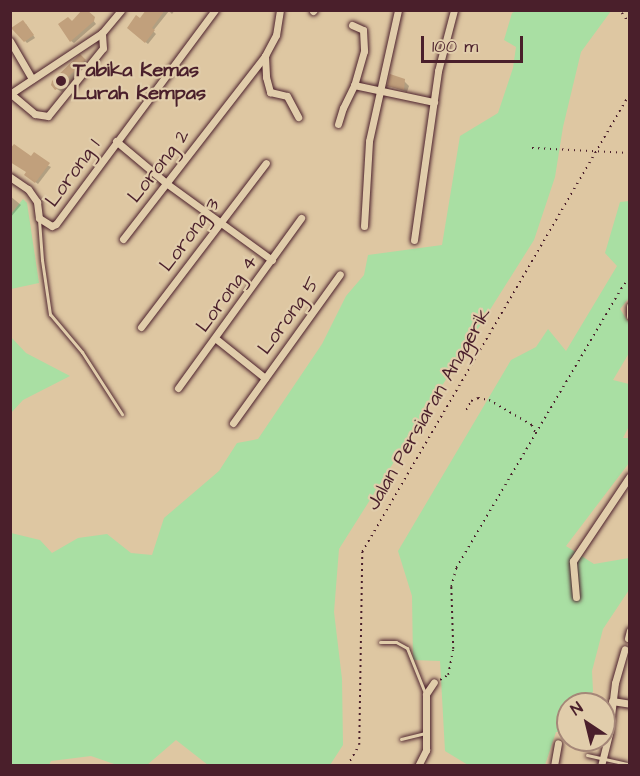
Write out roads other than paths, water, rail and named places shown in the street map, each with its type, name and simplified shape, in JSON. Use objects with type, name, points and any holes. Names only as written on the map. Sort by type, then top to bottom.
[{"type":"street","points":[[102,33],[103,48],[48,116],[40,117],[10,94],[102,33],[121,10]]},
{"type":"street","name":"Lorong 1","points":[[39,218],[52,226],[56,224],[215,10]]},
{"type":"street","name":"Lorong 2","points":[[123,239],[265,56],[276,34],[280,10]]},
{"type":"street","points":[[363,226],[369,141],[398,10]]},
{"type":"street","points":[[414,240],[438,71],[454,10]]},
{"type":"street","points":[[338,124],[354,85],[364,51],[363,30],[352,25]]},
{"type":"street","points":[[10,41],[32,79]]},
{"type":"street","points":[[265,56],[270,92],[287,96],[298,117]]},
{"type":"street","points":[[354,85],[434,102]]},
{"type":"street","name":"Lorong 1","points":[[116,141],[219,224],[272,260]]},
{"type":"street","name":"Lorong 3","points":[[141,327],[266,163]]},
{"type":"street","points":[[10,177],[28,189],[37,202],[39,218]]},
{"type":"street","name":"Lorong 4","points":[[178,388],[301,218]]},
{"type":"street","name":"Lorong 5","points":[[233,423],[340,274]]},
{"type":"street","points":[[630,306],[630,316]]},
{"type":"street","name":"Lorong 5","points":[[215,338],[265,378]]},
{"type":"street","points":[[576,597],[573,561],[630,476]]},
{"type":"street","points":[[614,692],[625,649]]},
{"type":"street","points":[[418,765],[426,750],[426,694],[435,682]]},
{"type":"lane","points":[[39,218],[42,260],[47,279],[50,314],[82,352],[122,414]]},
{"type":"lane","points":[[380,642],[396,642],[408,648],[426,694]]},
{"type":"lane","points":[[401,739],[426,732]]},
{"type":"lane","points":[[587,755],[602,762],[627,764]]},
{"type":"place","name":"Tabika Kemas Lurah Kempas","points":[[61,81]]}]
